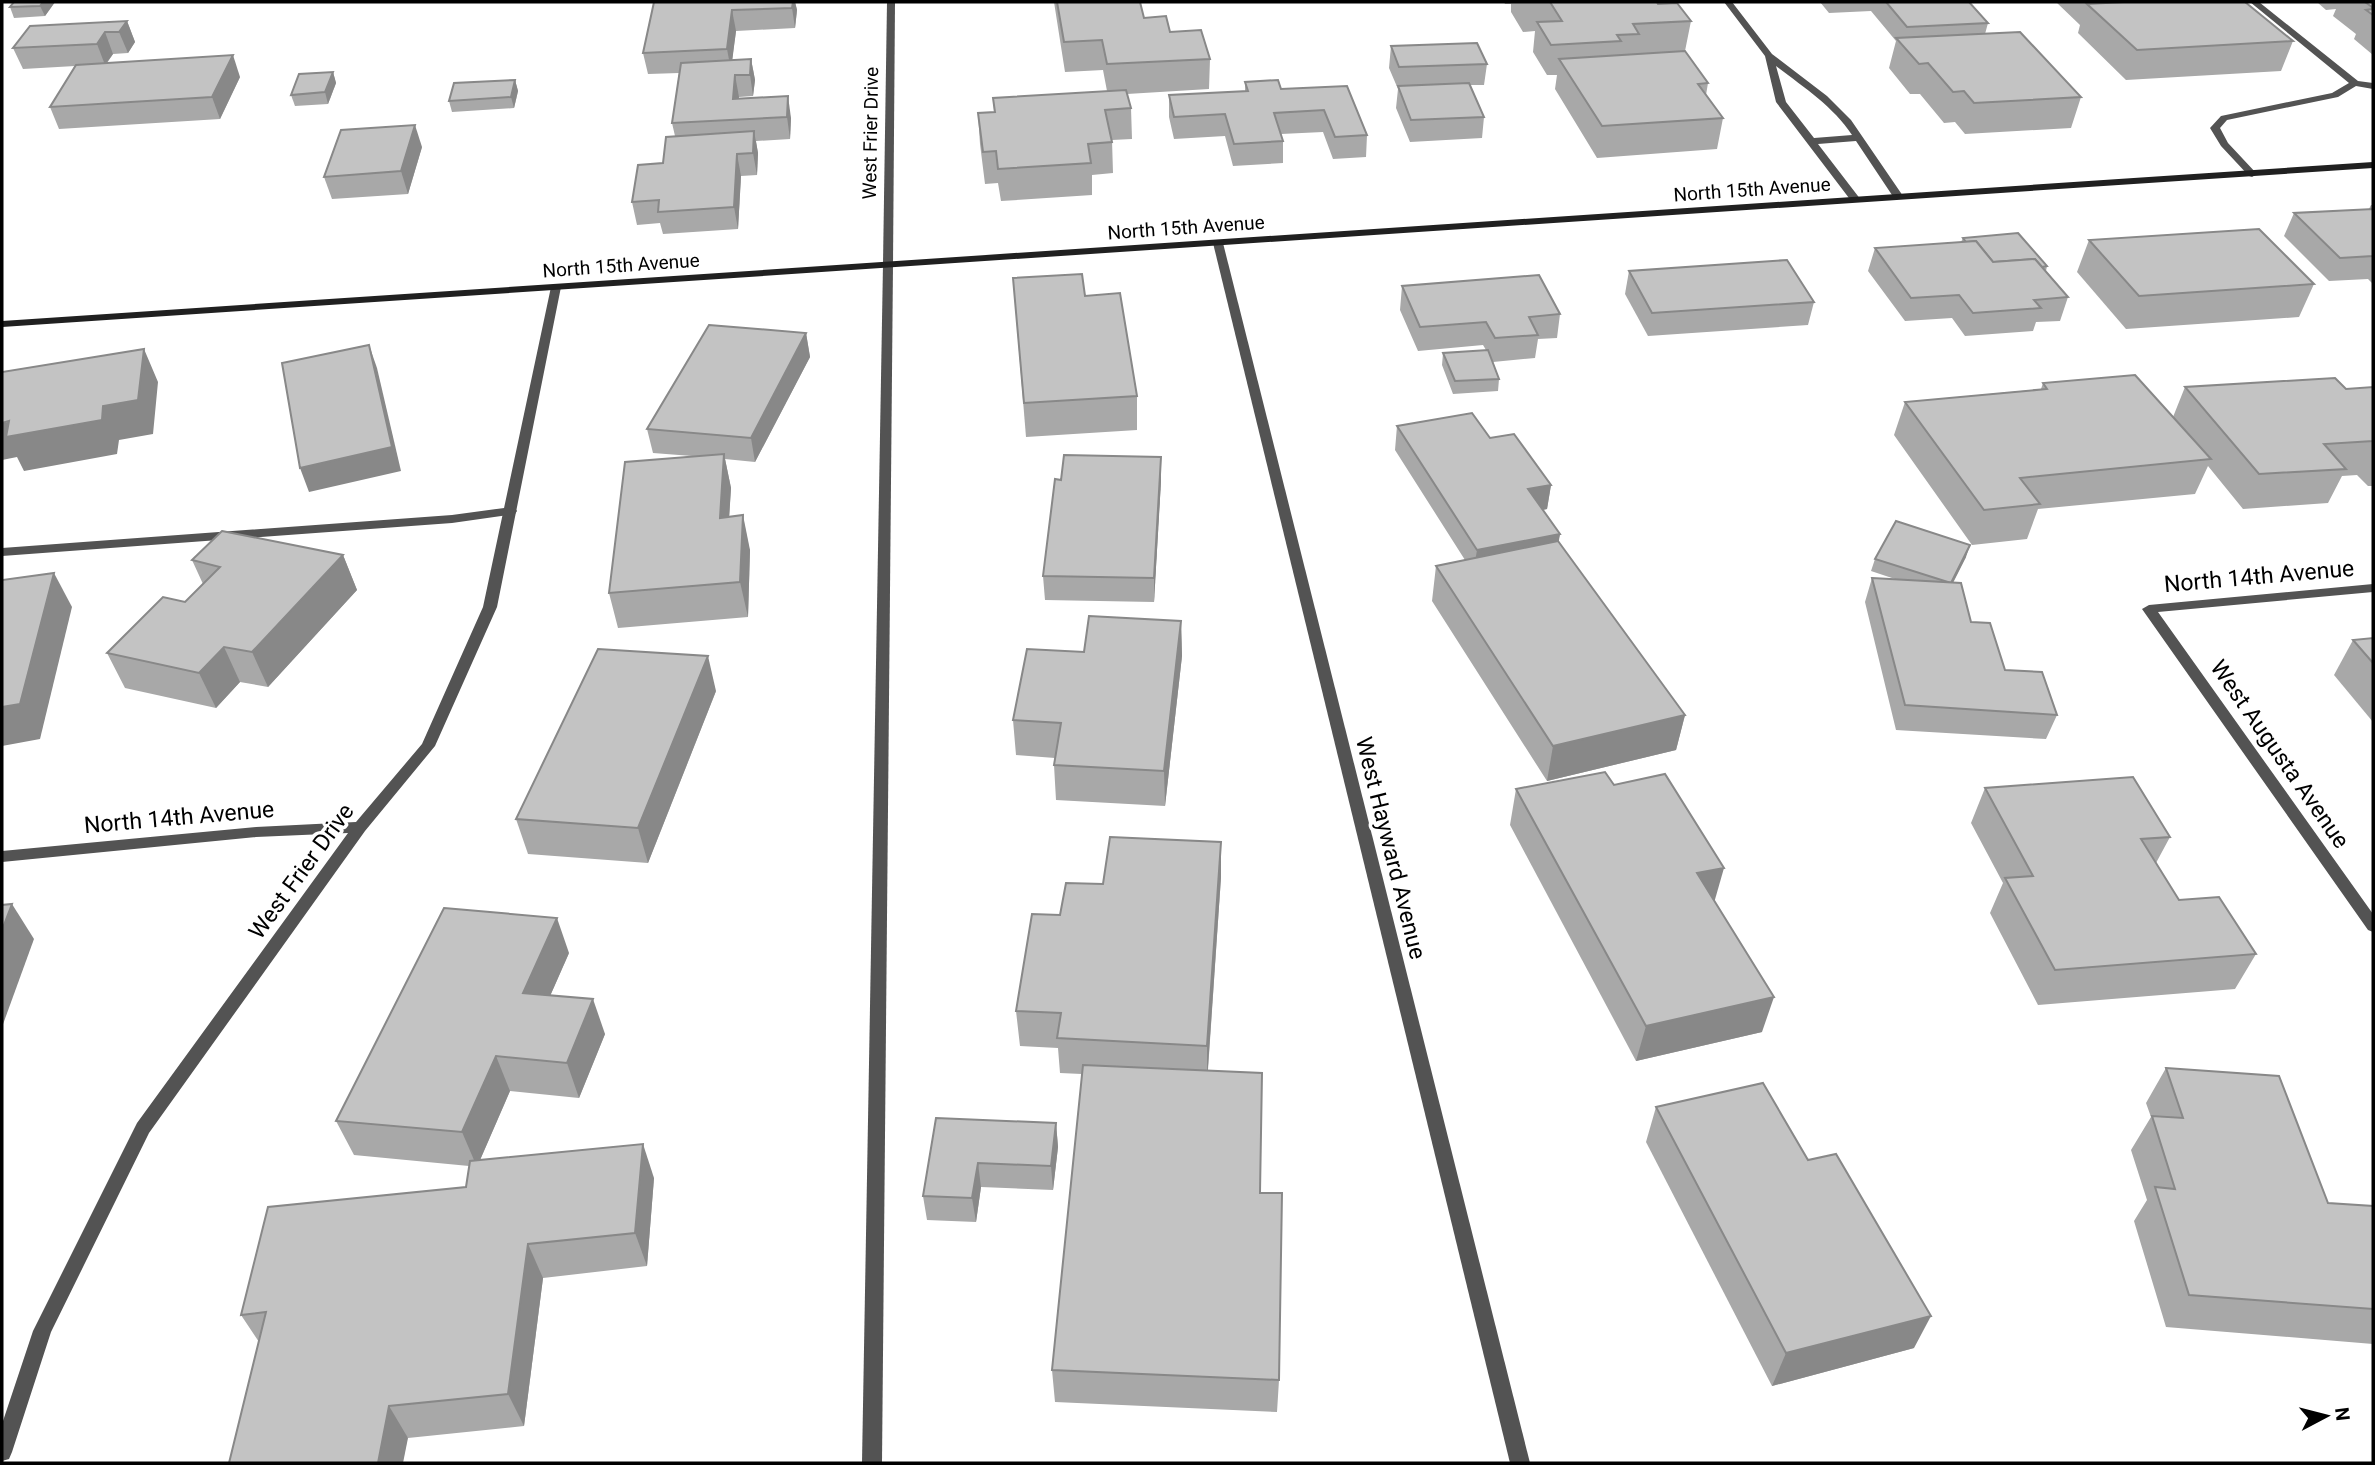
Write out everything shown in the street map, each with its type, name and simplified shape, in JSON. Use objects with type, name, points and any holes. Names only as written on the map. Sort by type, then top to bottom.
[{"type":"street","name":"West Frier Drive","points":[[872,1463],[891,2]]},
{"type":"street","points":[[1728,2],[1769,56],[1824,98],[1848,122],[1898,197]]},
{"type":"street","points":[[2254,2],[2355,83],[2373,86]]},
{"type":"street","points":[[1769,56],[1781,102],[1856,200]]},
{"type":"street","points":[[2252,174],[2220,139],[2215,128],[2224,118],[2335,95],[2355,83]]},
{"type":"street","points":[[1812,141],[1858,138]]},
{"type":"street","name":"North 15th Avenue","points":[[2,324],[2373,165]]},
{"type":"street","name":"West Hayward Avenue","points":[[1218,243],[1520,1463]]},
{"type":"street","name":"West Frier Drive","points":[[2,1452],[42,1331],[143,1128],[360,827],[428,746],[490,607],[556,287]]},
{"type":"street","points":[[2,552],[452,519],[511,511]]},
{"type":"street","name":"North 14th Avenue","points":[[2149,609],[2373,588]]},
{"type":"street","name":"West Augusta Avenue","points":[[2149,609],[2373,926]]},
{"type":"street","name":"North 14th Avenue","points":[[2,856],[256,832],[360,827]]},
{"type":"building","points":[[14,2],[43,2],[40,6],[10,7]]},
{"type":"building","points":[[654,2],[793,2],[792,8],[732,10],[727,49],[643,53]]},
{"type":"building","points":[[1057,2],[1140,2],[1144,18],[1166,16],[1170,32],[1201,30],[1210,59],[1107,64],[1102,40],[1064,42]]},
{"type":"building","points":[[1550,2],[1677,3],[1691,21],[1633,24],[1639,34],[1617,35],[1621,41],[1551,45],[1537,22],[1562,21]]},
{"type":"building","points":[[1886,2],[1969,2],[1988,23],[1907,27]]},
{"type":"building","points":[[2085,2],[2125,2],[2088,4]]},
{"type":"building","points":[[2245,2],[2293,41],[2137,50],[2087,4]]},
{"type":"building","points":[[127,21],[119,32],[105,32],[97,44],[13,48],[30,26]]},
{"type":"building","points":[[2020,32],[2081,97],[1974,103],[1964,91],[1953,92],[1928,63],[1919,64],[1896,38]]},
{"type":"building","points":[[1477,43],[1487,64],[1399,67],[1391,46]]},
{"type":"building","points":[[1685,51],[1708,83],[1698,84],[1723,118],[1602,126],[1559,59]]},
{"type":"building","points":[[233,55],[212,97],[50,107],[76,65]]},
{"type":"building","points":[[751,59],[750,75],[735,75],[733,99],[788,96],[787,117],[672,123],[681,63]]},
{"type":"building","points":[[333,72],[325,92],[291,95],[299,74]]},
{"type":"building","points":[[515,80],[511,97],[449,101],[454,83]]},
{"type":"building","points":[[1278,80],[1281,89],[1347,86],[1367,135],[1335,137],[1324,110],[1274,113],[1283,141],[1234,144],[1225,114],[1174,117],[1169,95],[1248,91],[1245,82]]},
{"type":"building","points":[[1469,83],[1484,117],[1411,120],[1398,86]]},
{"type":"building","points":[[1126,90],[1131,108],[1105,110],[1112,142],[1088,144],[1091,163],[998,169],[996,151],[983,152],[978,113],[995,112],[993,98]]},
{"type":"building","points":[[415,125],[401,171],[324,177],[341,130]]},
{"type":"building","points":[[754,131],[753,153],[737,154],[734,207],[658,212],[659,200],[632,202],[638,165],[663,163],[666,137]]},
{"type":"building","points":[[2373,209],[2373,256],[2340,258],[2294,213]]},
{"type":"building","points":[[2259,229],[2314,284],[2139,296],[2089,240]]},
{"type":"building","points":[[2018,233],[2047,266],[2042,267],[2035,259],[1993,262],[1976,241],[1966,242],[1963,238]]},
{"type":"building","points":[[1976,241],[1993,262],[2035,259],[2068,297],[2034,300],[2041,308],[1973,313],[1959,295],[1911,298],[1875,248]]},
{"type":"building","points":[[1787,260],[1814,302],[1652,313],[1629,271]]},
{"type":"building","points":[[1082,274],[1085,296],[1120,293],[1137,396],[1024,403],[1013,278]]},
{"type":"building","points":[[1539,275],[1560,314],[1529,317],[1538,335],[1495,338],[1486,322],[1420,327],[1402,286]]},
{"type":"building","points":[[709,325],[806,333],[751,438],[647,429]]},
{"type":"building","points":[[369,345],[392,447],[300,468],[282,363]]},
{"type":"building","points":[[144,349],[138,400],[103,406],[102,420],[6,437],[9,421],[2,423],[2,372]]},
{"type":"building","points":[[1488,350],[1499,379],[1455,381],[1443,353]]},
{"type":"building","points":[[2135,375],[2211,459],[2020,478],[2040,504],[1984,510],[1905,402],[2047,389],[2043,383]]},
{"type":"building","points":[[2335,378],[2346,389],[2373,387],[2373,441],[2324,444],[2346,469],[2259,474],[2185,387]]},
{"type":"building","points":[[1472,413],[1490,438],[1514,434],[1551,485],[1528,489],[1560,534],[1477,550],[1397,426]]},
{"type":"building","points":[[724,454],[720,518],[743,515],[740,582],[609,593],[625,462]]},
{"type":"building","points":[[1064,455],[1161,457],[1154,578],[1043,576],[1055,479],[1061,480]]},
{"type":"building","points":[[1896,521],[1970,545],[1951,583],[1875,559]]},
{"type":"building","points":[[222,531],[343,555],[252,652],[224,647],[199,673],[107,653],[163,597],[185,602],[220,567],[192,560]]},
{"type":"building","points":[[1558,541],[1685,715],[1553,746],[1436,566]]},
{"type":"building","points":[[54,573],[20,704],[2,707],[2,580]]},
{"type":"building","points":[[1872,578],[1961,583],[1971,622],[1990,623],[2005,670],[2042,672],[2057,715],[1905,705]]},
{"type":"building","points":[[1089,616],[1181,621],[1164,771],[1054,765],[1061,723],[1013,720],[1027,649],[1084,652]]},
{"type":"building","points":[[2373,638],[2373,663],[2353,640]]},
{"type":"building","points":[[598,649],[708,656],[638,828],[516,819]]},
{"type":"building","points":[[1605,772],[1614,785],[1665,774],[1724,868],[1697,873],[1774,997],[1646,1026],[1516,789]]},
{"type":"building","points":[[2133,777],[2170,837],[2141,839],[2179,900],[2219,897],[2256,954],[2055,970],[2005,878],[2033,876],[1985,788]]},
{"type":"building","points":[[1110,837],[1221,842],[1207,1046],[1057,1038],[1061,1013],[1016,1011],[1032,914],[1060,915],[1066,883],[1103,884]]},
{"type":"building","points":[[12,904],[2,930],[2,905]]},
{"type":"building","points":[[444,908],[557,918],[523,993],[593,999],[567,1063],[496,1056],[462,1132],[336,1121]]},
{"type":"building","points":[[1083,1065],[1262,1073],[1260,1193],[1282,1193],[1279,1380],[1052,1370]]},
{"type":"building","points":[[2166,1068],[2279,1076],[2328,1203],[2373,1206],[2373,1309],[2189,1295],[2155,1187],[2175,1189],[2152,1116],[2183,1118]]},
{"type":"building","points":[[1763,1083],[1808,1160],[1836,1154],[1931,1316],[1786,1353],[1656,1107]]},
{"type":"building","points":[[936,1118],[1056,1123],[1051,1166],[978,1163],[972,1198],[923,1196]]},
{"type":"building","points":[[643,1144],[635,1233],[528,1244],[508,1394],[389,1406],[378,1463],[229,1463],[266,1312],[241,1315],[268,1207],[466,1187],[470,1161]]}]
